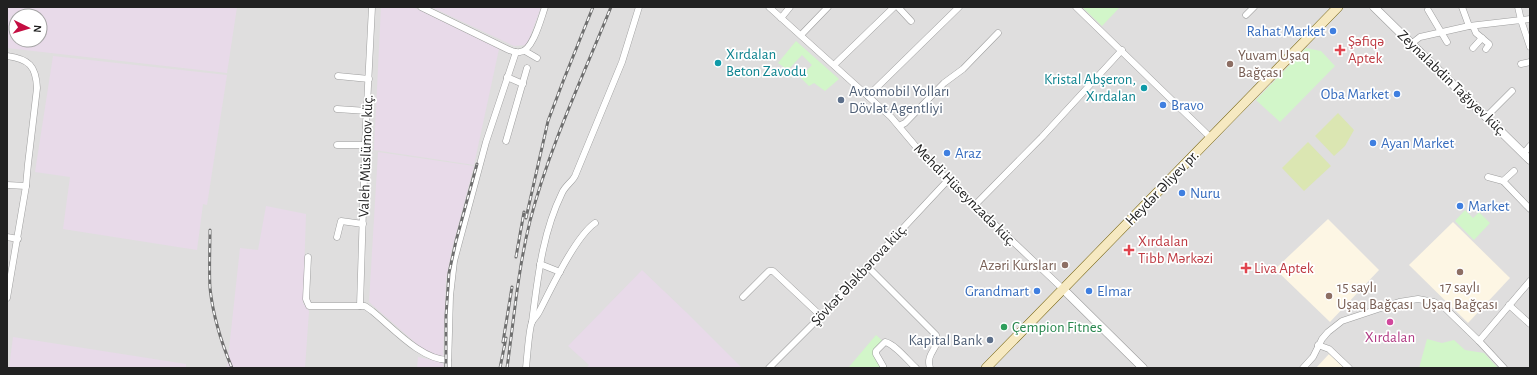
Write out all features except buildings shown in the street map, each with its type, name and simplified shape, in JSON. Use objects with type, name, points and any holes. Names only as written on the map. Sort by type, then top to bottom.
[{"type":"main road","name":"Heydər Əliyev pr.","points":[[986,368],[1338,7]]},
{"type":"street","name":"Valeh Müslümov küç.","points":[[360,306],[365,145],[372,7]]},
{"type":"street","points":[[422,7],[516,52],[525,51],[537,58]]},
{"type":"street","points":[[525,51],[531,45],[545,7]]},
{"type":"street","points":[[526,368],[540,264],[546,236],[563,192],[576,176],[622,62],[639,7]]},
{"type":"street","name":"Mehdi Hüseynzadə küç.","points":[[769,7],[900,126],[928,161],[1063,289],[1143,368]]},
{"type":"street","points":[[781,18],[790,7]]},
{"type":"street","points":[[801,35],[828,7]]},
{"type":"street","points":[[834,65],[894,7]]},
{"type":"street","points":[[898,7],[911,21]]},
{"type":"street","points":[[868,96],[959,7]]},
{"type":"street","points":[[1076,7],[1211,138]]},
{"type":"street","points":[[1246,15],[1254,7]]},
{"type":"street","name":"Zeynalabdin Tağıyev küç.","points":[[1374,7],[1530,160]]},
{"type":"street","points":[[1462,7],[1471,26],[1489,44],[1486,49]]},
{"type":"street","points":[[1518,7],[1530,47]]},
{"type":"street","points":[[1428,10],[1447,42]]},
{"type":"street","points":[[1411,44],[1420,37],[1471,26],[1530,19]]},
{"type":"street","points":[[900,126],[907,121],[944,83],[963,69],[998,33]]},
{"type":"street","points":[[1473,48],[1482,38]]},
{"type":"street","points":[[975,205],[1042,137],[1122,50]]},
{"type":"street","points":[[448,368],[450,296],[454,261],[486,142],[516,52]]},
{"type":"street","points":[[7,56],[26,60],[31,66],[37,79],[26,186],[7,298]]},
{"type":"street","points":[[1521,64],[1530,62]]},
{"type":"street","points":[[506,141],[527,68]]},
{"type":"street","points":[[338,76],[369,79]]},
{"type":"street","points":[[507,78],[523,84]]},
{"type":"street","points":[[1486,116],[1512,91]]},
{"type":"street","points":[[337,109],[367,111]]},
{"type":"street","points":[[337,145],[365,145]]},
{"type":"street","points":[[1524,153],[1530,146]]},
{"type":"street","points":[[1503,181],[1514,170]]},
{"type":"street","points":[[1488,177],[1503,181],[1530,209]]},
{"type":"street","name":"Şövkət Ələkbərova küç.","points":[[769,368],[868,267],[948,180]]},
{"type":"street","points":[[7,185],[26,186]]},
{"type":"street","points":[[337,237],[341,221],[363,224]]},
{"type":"street","points":[[532,322],[538,315],[560,272],[581,236],[595,223]]},
{"type":"street","points":[[7,237],[18,239]]},
{"type":"street","points":[[308,257],[306,300],[308,304],[312,306],[360,306],[372,311],[427,355],[448,360]]},
{"type":"street","points":[[540,264],[560,272]]},
{"type":"street","points":[[868,267],[936,335],[937,343],[929,358],[930,368]]},
{"type":"street","points":[[743,297],[769,271],[773,271],[821,316]]},
{"type":"street","points":[[1479,341],[1530,281]]},
{"type":"street","points":[[1303,368],[1313,357],[1318,345],[1328,332],[1347,319],[1398,302],[1418,299],[1434,302],[1445,308],[1504,368]]},
{"type":"street","points":[[1509,305],[1528,320]]},
{"type":"street","points":[[883,366],[876,354],[876,351],[885,342],[889,343],[916,368]]},
{"type":"street","points":[[1318,345],[1329,349],[1349,368]]},
{"type":"shaded area","points":[[7,7],[1530,7],[1530,368],[7,368]]},
{"type":"shaded area","points":[[7,7],[237,7],[227,73],[7,48]]},
{"type":"shaded area","points":[[381,7],[413,7],[499,49],[474,165],[374,150]]},
{"type":"shaded area","points":[[431,7],[541,7],[527,45],[514,46]]},
{"type":"shaded area","points":[[53,56],[227,75],[207,205],[203,204],[197,250],[63,229],[70,177],[35,172]]},
{"type":"shaded area","points":[[378,152],[474,166],[452,249],[446,280],[443,356],[427,353],[369,302]]},
{"type":"shaded area","points":[[266,206],[306,214],[303,303],[309,311],[305,368],[227,368],[240,248],[258,250]]},
{"type":"shaded area","name":"15 saylı Uşaq Bağçası","points":[[1328,219],[1379,270],[1330,322],[1275,269]]},
{"type":"shaded area","name":"17 saylı Uşaq Bağçası","points":[[1453,222],[1510,278],[1468,323],[1409,265]]},
{"type":"shaded area","points":[[642,270],[742,368],[586,368],[589,365],[568,346]]},
{"type":"shaded area","points":[[13,337],[186,364],[186,368],[9,368]]},
{"type":"shaded area","points":[[1329,354],[1344,368],[1316,368]]},
{"type":"shaded area","points":[[418,357],[443,362],[443,368],[417,368]]},
{"type":"green space","points":[[1082,7],[1120,7],[1102,26]]},
{"type":"green space","points":[[796,41],[839,79],[825,91],[814,83],[809,86],[800,77],[812,65],[802,55],[788,70],[778,63]]},
{"type":"green space","points":[[1306,48],[1321,51],[1335,66],[1280,122],[1256,100]]},
{"type":"green space","points":[[1338,113],[1354,130],[1345,146],[1334,156],[1315,136]]},
{"type":"green space","points":[[1308,142],[1331,166],[1304,191],[1282,168]]},
{"type":"green space","points":[[1465,210],[1473,218],[1479,212],[1490,223],[1474,240],[1455,221]]},
{"type":"green space","points":[[876,335],[886,344],[875,357],[888,368],[848,368]]},
{"type":"green space","points":[[1427,339],[1442,343],[1454,340],[1465,350],[1484,353],[1498,368],[1419,368]]},
{"type":"railway","points":[[526,218],[548,121],[593,7]]},
{"type":"railway","points":[[507,368],[522,257],[530,221],[547,166],[567,112],[611,7]]},
{"type":"railway","points":[[446,368],[446,316],[449,273],[477,164]]},
{"type":"railway","points":[[516,257],[524,212]]},
{"type":"railway","points":[[210,230],[211,298],[218,329],[232,368]]},
{"type":"railway","points":[[503,342],[512,287]]},
{"type":"railway","points":[[500,368],[506,338]]},
{"type":"place","name":"Rahat Market","points":[[1333,31]]},
{"type":"place","name":"Şəfiqə Aptek","points":[[1340,50]]},
{"type":"place","name":"Xırdalan Beton Zavodu","points":[[718,63]]},
{"type":"place","name":"Yuvam Uşaq Bağçası","points":[[1230,64]]},
{"type":"place","name":"Kristal Abşeron, Xırdalan","points":[[1144,88]]},
{"type":"place","name":"Oba Market","points":[[1397,94]]},
{"type":"place","name":"Avtomobil Yolları Dövlət Agentliyi","points":[[841,100]]},
{"type":"place","name":"Bravo","points":[[1163,105]]},
{"type":"place","name":"Ayan Market","points":[[1373,143]]},
{"type":"place","name":"Araz","points":[[947,153]]},
{"type":"place","name":"Nuru","points":[[1182,193]]},
{"type":"place","name":"Market","points":[[1460,206]]},
{"type":"place","name":"Xırdalan Tibb Mərkəzi","points":[[1129,250]]},
{"type":"place","name":"Azəri Kursları","points":[[1065,265]]},
{"type":"place","name":"Liva Aptek","points":[[1246,268]]},
{"type":"place","name":"17 saylı Uşaq Bağçası","points":[[1460,272]]},
{"type":"place","name":"Grandmart","points":[[1037,291]]},
{"type":"place","name":"Elmar","points":[[1089,291]]},
{"type":"place","name":"15 saylı Uşaq Bağçası","points":[[1329,296]]},
{"type":"place","name":"Xırdalan","points":[[1390,322]]},
{"type":"place","name":"Çempion Fitnes","points":[[1004,327]]},
{"type":"place","name":"Kapital Bank","points":[[990,340]]}]
